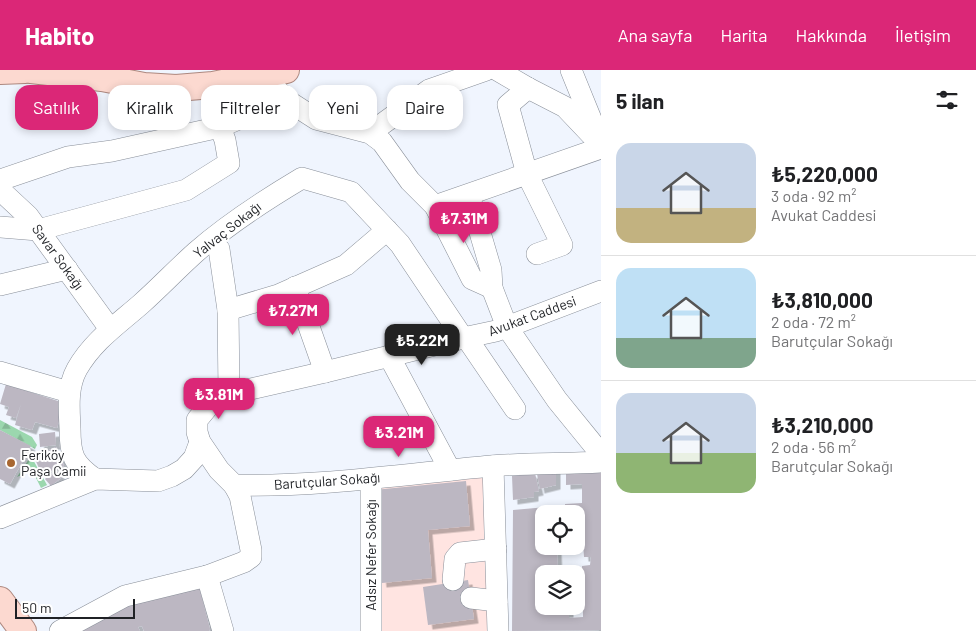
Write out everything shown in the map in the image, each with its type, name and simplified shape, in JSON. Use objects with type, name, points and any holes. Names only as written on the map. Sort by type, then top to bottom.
[{"type":"main road","points":[[0,71],[25,70]]},
{"type":"main road","points":[[31,70],[102,78],[158,78],[176,88],[213,85],[277,72]]},
{"type":"main road","points":[[2,608],[23,631]]},
{"type":"street","points":[[370,132],[428,90],[486,70]]},
{"type":"street","points":[[497,70],[565,107],[601,145]]},
{"type":"street","points":[[570,70],[601,145]]},
{"type":"street","points":[[273,85],[277,72]]},
{"type":"street","points":[[528,88],[508,105],[527,174],[562,245],[538,254]]},
{"type":"street","points":[[299,108],[316,119],[370,132],[382,142],[410,181],[436,206],[472,279],[492,288]]},
{"type":"street","points":[[0,180],[68,157],[112,151],[206,130]]},
{"type":"street","points":[[0,227],[38,230],[186,190],[229,163],[221,130]]},
{"type":"street","points":[[436,206],[527,174],[601,145]]},
{"type":"street","name":"Yalvaç Sokağı","points":[[95,479],[81,469],[72,455],[70,433],[69,392],[76,371],[89,350],[198,251],[265,200],[302,178],[351,192],[387,230],[400,244],[516,408]]},
{"type":"street","name":"Savar Sokağı","points":[[0,190],[28,216],[110,329]]},
{"type":"street","points":[[469,195],[491,270],[492,288],[507,327],[558,400],[601,454]]},
{"type":"street","points":[[228,310],[278,295],[346,265],[387,230]]},
{"type":"street","points":[[60,631],[125,596],[207,576],[244,562],[250,557],[252,550],[240,496],[234,485],[219,470],[200,442],[197,432],[198,420],[216,397],[229,393],[228,310],[219,249]]},
{"type":"street","points":[[0,286],[67,269]]},
{"type":"street","points":[[295,287],[325,372]]},
{"type":"street","name":"Avukat Caddesi","points":[[229,393],[496,331],[601,291]]},
{"type":"street","points":[[389,356],[450,470]]},
{"type":"street","points":[[0,372],[69,392]]},
{"type":"street","points":[[0,518],[95,479],[158,481],[172,476],[184,469],[194,458],[200,442]]},
{"type":"street","name":"Barutçular Sokağı","points":[[234,485],[371,479],[493,466],[601,462]]},
{"type":"street","points":[[493,466],[498,631]]},
{"type":"street","name":"Adsız Nefer Sokağı","points":[[371,479],[371,631]]},
{"type":"street","points":[[453,580],[455,559],[460,553],[496,549]]},
{"type":"street","points":[[207,576],[223,631]]},
{"type":"street","points":[[470,598],[497,601]]},
{"type":"shaded area","points":[[485,472],[493,631],[377,631],[374,480]]},
{"type":"green space","points":[[0,420],[32,437],[37,445],[35,449],[0,430]]},
{"type":"green space","points":[[31,456],[47,485],[41,488],[32,470],[17,477]]},
{"type":"building","points":[[6,384],[64,403],[57,428],[35,422],[32,430],[15,425],[21,404],[16,418],[6,415],[9,407],[0,404]]},
{"type":"building","name":"Feriköy Paşa Camii","points":[[0,430],[31,446],[10,484],[0,479]]},
{"type":"building","points":[[55,432],[56,445],[40,447],[39,434]]},
{"type":"building","points":[[56,447],[64,466],[42,475],[34,457]]},
{"type":"building","points":[[556,466],[556,485],[540,489],[536,469]]},
{"type":"building","points":[[566,467],[601,467],[601,630],[512,631],[513,510],[535,508],[535,555],[557,555],[558,565],[535,565],[535,615],[569,615],[569,618],[583,617],[585,615],[585,566],[590,565],[591,557],[584,557],[585,505],[565,505],[582,503],[582,484],[566,485]]},
{"type":"building","points":[[56,470],[62,477],[51,486],[45,479]]},
{"type":"building","points":[[535,473],[539,491],[534,492],[534,497],[513,500],[512,476]]},
{"type":"building","points":[[466,481],[470,526],[428,530],[432,578],[382,583],[374,490]]},
{"type":"building","points":[[468,580],[474,619],[428,625],[423,587]]},
{"type":"building","points":[[198,582],[209,631],[144,631],[142,626],[138,627],[140,631],[68,631],[125,603]]},
{"type":"place","name":"Feriköy Paşa Camii","points":[[11,463]]}]
